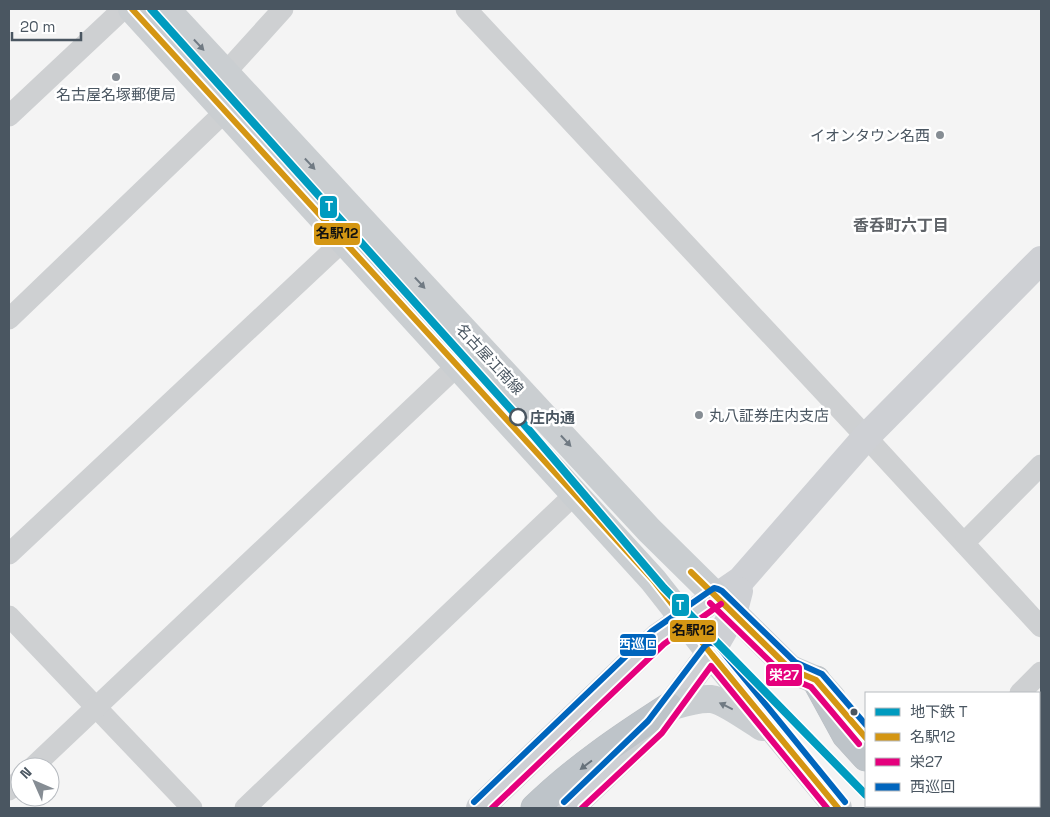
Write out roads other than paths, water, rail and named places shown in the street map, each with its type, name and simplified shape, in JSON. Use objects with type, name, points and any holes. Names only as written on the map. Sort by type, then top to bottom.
[{"type":"highway","points":[[816,680],[846,735],[865,756]]},
{"type":"highway","points":[[535,808],[563,799],[626,735],[669,707]]},
{"type":"main road","name":"名古屋江南線","points":[[132,9],[226,93],[649,530],[790,669],[816,680],[865,737]]},
{"type":"main road","name":"名古屋江南線","points":[[166,9],[226,93],[344,240],[653,580],[783,740],[827,804]]},
{"type":"main road","points":[[669,707],[694,700],[713,699],[783,740]]},
{"type":"street","points":[[9,116],[123,9]]},
{"type":"street","points":[[9,319],[226,93],[283,9]]},
{"type":"street","points":[[466,9],[1041,627]]},
{"type":"street","points":[[9,554],[344,240]]},
{"type":"street","points":[[669,707],[711,652],[725,606],[741,580],[866,437],[1041,260]]},
{"type":"street","points":[[44,757],[458,365]]},
{"type":"street","points":[[964,543],[1041,465]]},
{"type":"street","points":[[245,808],[575,494]]},
{"type":"street","points":[[480,808],[658,637],[684,619],[725,606]]},
{"type":"street","points":[[9,616],[192,808]]},
{"type":"street","points":[[1021,692],[1041,672]]},
{"type":"metro line","name":"T","points":[[151,9],[517,416],[664,588],[865,794]]},
{"type":"place","name":"名古屋名塚郵便局","points":[[116,77]]},
{"type":"place","name":"イオンタウン名西","points":[[940,135]]},
{"type":"place","name":"丸八証券庄内支店","points":[[699,415]]},
{"type":"place","name":"庄内通","points":[[518,417]]},
{"type":"district","name":"香呑町六丁目","points":[[901,225]]}]
